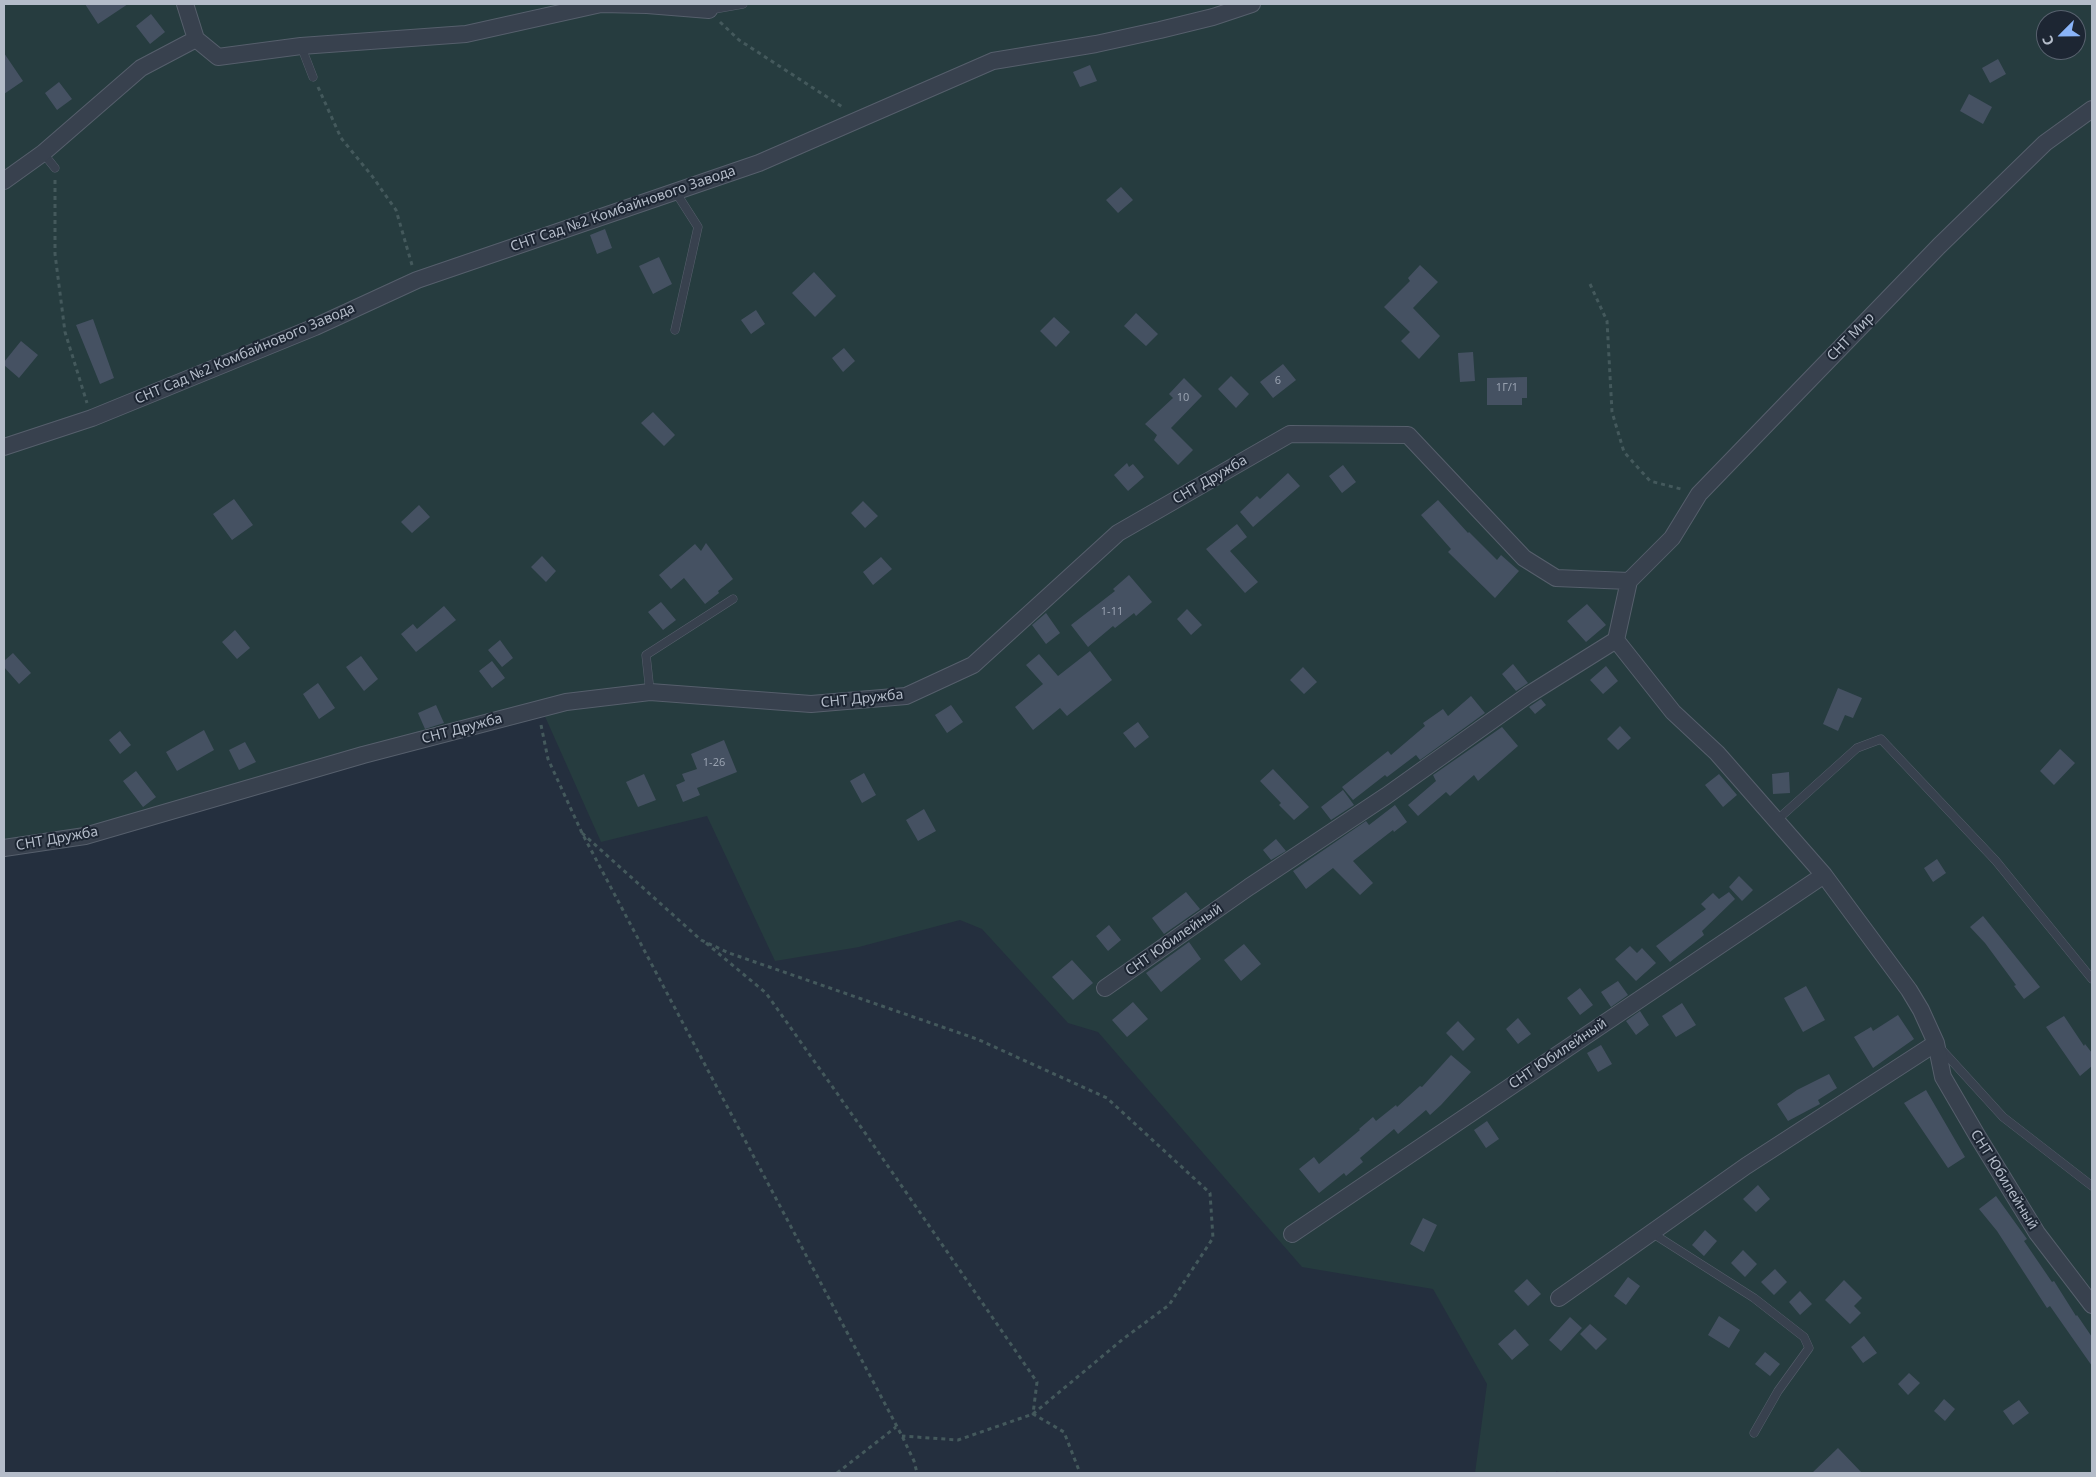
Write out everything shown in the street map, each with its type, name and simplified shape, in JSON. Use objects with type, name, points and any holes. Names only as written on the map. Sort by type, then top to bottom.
[{"type":"street","points":[[185,4],[196,40],[218,57],[301,46],[466,34],[601,4],[708,7]]},
{"type":"street","name":"СНТ Сад №2 Комбайнового Завода","points":[[4,448],[92,418],[315,327],[417,280],[759,163],[993,61],[1096,44],[1160,30],[1212,17],[1252,4]]},
{"type":"street","points":[[4,181],[44,153],[141,68],[196,40]]},
{"type":"street","name":"СНТ Мир","points":[[1629,582],[1672,538],[1698,494],[1939,246],[2045,143],[2092,109]]},
{"type":"street","name":"СНТ Дружба","points":[[4,848],[85,836],[363,755],[566,702],[650,692],[812,704],[906,696],[973,665],[1118,533],[1290,434],[1408,435],[1524,558],[1556,578],[1629,582]]},
{"type":"street","points":[[1616,640],[1629,582]]},
{"type":"street","name":"СНТ Юбилейный","points":[[1105,988],[1249,887],[1386,796],[1528,694],[1616,640],[1673,712],[1717,753],[1824,875],[1909,990],[1921,1010],[1936,1044],[1944,1077],[1978,1138],[2037,1233],[2092,1305]]},
{"type":"street","name":"СНТ Юбилейный","points":[[1292,1234],[1824,875]]},
{"type":"street","points":[[1559,1298],[1746,1166],[1936,1044]]},
{"type":"lane","points":[[708,7],[743,4]]},
{"type":"lane","points":[[301,46],[314,77]]},
{"type":"lane","points":[[44,153],[55,168]]},
{"type":"lane","points":[[675,191],[698,226],[675,330]]},
{"type":"lane","points":[[650,692],[646,656],[732,599]]},
{"type":"lane","points":[[1777,820],[1857,748],[1881,739],[1996,861],[2092,979]]},
{"type":"lane","points":[[1936,1044],[2003,1117],[2092,1186]]},
{"type":"lane","points":[[1652,1232],[1754,1298],[1804,1337],[1809,1348],[1778,1391],[1754,1433]]},
{"type":"path","points":[[708,7],[740,40],[861,120]]},
{"type":"path","points":[[314,77],[341,138],[372,176],[396,210],[417,280]]},
{"type":"path","points":[[55,168],[56,254],[66,332],[92,418]]},
{"type":"path","points":[[1590,284],[1607,321],[1612,412],[1624,452],[1650,481],[1698,494]]},
{"type":"path","points":[[538,709],[548,759],[582,833],[902,1436],[917,1473]]},
{"type":"path","points":[[582,833],[701,940],[766,994],[869,1138],[1037,1382],[1033,1414]]},
{"type":"path","points":[[701,940],[729,952],[977,1039],[1107,1098],[1210,1193],[1213,1238],[1168,1305],[1123,1339],[1033,1414],[958,1440],[902,1436]]},
{"type":"path","points":[[1033,1414],[1064,1432],[1080,1473]]},
{"type":"path","points":[[837,1473],[896,1427]]},
{"type":"green space","points":[[4,4],[2092,4],[2092,1473],[1562,1473],[1556,1471],[1556,1473],[1475,1473],[1487,1384],[1433,1289],[1302,1267],[1098,1032],[1068,1023],[982,929],[960,920],[859,947],[775,961],[707,816],[601,842],[539,703],[84,828],[4,840]]},
{"type":"building","points":[[85,4],[128,4],[98,24]]},
{"type":"building","points":[[151,14],[165,32],[150,44],[136,26]]},
{"type":"building","points":[[4,53],[23,81],[4,94]]},
{"type":"building","points":[[1998,59],[2006,74],[1990,83],[1982,68]]},
{"type":"building","points":[[1090,65],[1097,81],[1080,87],[1073,72]]},
{"type":"building","points":[[59,82],[72,99],[57,110],[45,93]]},
{"type":"building","points":[[1969,94],[1992,107],[1983,124],[1960,111]]},
{"type":"building","points":[[1121,187],[1133,200],[1118,213],[1106,200]]},
{"type":"building","points":[[605,229],[612,248],[597,254],[590,235]]},
{"type":"building","points":[[659,257],[672,284],[653,294],[639,266]]},
{"type":"building","points":[[1420,265],[1438,282],[1413,308],[1440,336],[1419,359],[1401,341],[1410,332],[1384,307],[1410,281],[1408,278]]},
{"type":"building","points":[[814,272],[836,296],[815,317],[792,293]]},
{"type":"building","points":[[756,310],[765,324],[751,334],[741,320]]},
{"type":"building","points":[[1136,313],[1158,334],[1146,346],[1124,326]]},
{"type":"building","points":[[1054,317],[1070,332],[1056,347],[1040,331]]},
{"type":"building","points":[[93,319],[114,378],[100,384],[76,325]]},
{"type":"building","points":[[21,341],[38,355],[19,378],[4,365],[4,362]]},
{"type":"building","points":[[844,348],[855,361],[843,372],[832,358]]},
{"type":"building","points":[[1473,352],[1475,381],[1460,382],[1458,353]]},
{"type":"building","points":[[1283,364],[1296,380],[1273,398],[1260,382]]},
{"type":"building","points":[[1231,376],[1249,394],[1236,408],[1218,389]]},
{"type":"building","points":[[1527,377],[1527,398],[1522,398],[1522,405],[1487,405],[1487,378]]},
{"type":"building","points":[[1184,378],[1202,396],[1171,428],[1193,450],[1178,465],[1154,440],[1157,435],[1145,424],[1173,398],[1169,394]]},
{"type":"building","points":[[653,412],[675,435],[664,446],[641,423]]},
{"type":"building","points":[[1127,463],[1129,467],[1133,464],[1144,477],[1128,491],[1114,475]]},
{"type":"building","points":[[1343,465],[1356,482],[1342,493],[1329,476]]},
{"type":"building","points":[[1288,473],[1300,486],[1253,527],[1240,512],[1257,496],[1260,499]]},
{"type":"building","points":[[234,499],[253,525],[232,540],[213,514]]},
{"type":"building","points":[[1438,500],[1468,533],[1497,560],[1501,555],[1519,571],[1495,598],[1448,552],[1451,549],[1421,515]]},
{"type":"building","points":[[863,501],[878,516],[865,528],[851,513]]},
{"type":"building","points":[[419,505],[430,517],[412,533],[401,522]]},
{"type":"building","points":[[1237,524],[1247,537],[1230,551],[1258,582],[1245,593],[1206,549]]},
{"type":"building","points":[[706,543],[733,579],[705,604],[684,578],[671,589],[659,575],[695,544],[701,551]]},
{"type":"building","points":[[542,556],[556,571],[546,582],[531,567]]},
{"type":"building","points":[[881,557],[892,569],[873,585],[863,572]]},
{"type":"building","points":[[1129,575],[1152,602],[1136,616],[1134,613],[1115,628],[1113,626],[1088,647],[1071,625],[1115,591],[1113,589]]},
{"type":"building","points":[[661,602],[676,620],[663,630],[648,612]]},
{"type":"building","points":[[1587,604],[1606,625],[1586,642],[1567,621]]},
{"type":"building","points":[[444,606],[456,620],[416,652],[401,634],[413,624],[417,629]]},
{"type":"building","points":[[1187,609],[1202,625],[1191,635],[1177,619]]},
{"type":"building","points":[[1046,613],[1060,633],[1046,644],[1032,625]]},
{"type":"building","points":[[235,630],[250,648],[237,659],[222,642]]},
{"type":"building","points":[[500,640],[513,658],[502,667],[488,650]]},
{"type":"building","points":[[1090,651],[1112,680],[1067,716],[1060,708],[1033,730],[1015,707],[1043,684],[1026,665],[1039,654],[1058,676]]},
{"type":"building","points":[[13,653],[31,673],[19,684],[4,667],[4,661]]},
{"type":"building","points":[[361,656],[378,679],[364,691],[346,667]]},
{"type":"building","points":[[492,661],[505,678],[492,688],[479,671]]},
{"type":"building","points":[[1513,664],[1528,683],[1516,691],[1502,674]]},
{"type":"building","points":[[1606,666],[1618,681],[1603,694],[1590,680]]},
{"type":"building","points":[[1303,667],[1317,682],[1304,694],[1290,680]]},
{"type":"building","points":[[318,683],[335,708],[319,719],[303,694]]},
{"type":"building","points":[[1838,688],[1862,698],[1853,718],[1845,715],[1838,731],[1823,724]]},
{"type":"building","points":[[1471,696],[1485,713],[1420,760],[1416,755],[1387,777],[1385,775],[1353,800],[1342,787],[1388,751],[1391,755],[1425,726],[1423,723],[1443,709],[1448,716]]},
{"type":"building","points":[[1541,699],[1546,705],[1535,714],[1529,707]]},
{"type":"building","points":[[436,705],[444,723],[425,729],[418,713]]},
{"type":"building","points":[[951,705],[963,722],[947,733],[935,715]]},
{"type":"building","points":[[1138,722],[1149,737],[1135,748],[1123,733]]},
{"type":"building","points":[[1620,726],[1631,738],[1618,750],[1607,739]]},
{"type":"building","points":[[1502,727],[1518,746],[1478,781],[1474,775],[1450,796],[1446,792],[1418,816],[1408,805],[1436,781],[1433,775]]},
{"type":"building","points":[[204,730],[214,750],[177,771],[166,752]]},
{"type":"building","points":[[120,731],[131,745],[120,754],[109,740]]},
{"type":"building","points":[[724,740],[737,772],[697,788],[700,795],[683,802],[676,785],[685,781],[682,774],[697,769],[691,754]]},
{"type":"building","points":[[245,742],[256,762],[239,770],[229,750]]},
{"type":"building","points":[[2060,749],[2075,763],[2054,785],[2040,771]]},
{"type":"building","points":[[1273,769],[1309,807],[1294,820],[1260,781]]},
{"type":"building","points":[[136,771],[156,797],[143,807],[123,781]]},
{"type":"building","points":[[1789,772],[1790,793],[1773,794],[1772,774]]},
{"type":"building","points":[[864,773],[876,795],[862,803],[850,781]]},
{"type":"building","points":[[644,774],[656,800],[638,807],[626,782]]},
{"type":"building","points":[[1719,774],[1737,795],[1723,807],[1705,785]]},
{"type":"building","points":[[1343,790],[1354,805],[1331,820],[1321,807]]},
{"type":"building","points":[[1395,805],[1407,822],[1394,832],[1393,830],[1353,861],[1373,883],[1360,895],[1333,868],[1306,889],[1293,871],[1366,821],[1369,825]]},
{"type":"building","points":[[924,809],[936,831],[918,841],[906,820]]},
{"type":"building","points":[[1276,839],[1286,851],[1271,860],[1263,850]]},
{"type":"building","points":[[1937,859],[1946,873],[1933,882],[1924,868]]},
{"type":"building","points":[[1739,876],[1753,890],[1742,901],[1729,887]]},
{"type":"building","points":[[1186,892],[1200,909],[1164,934],[1152,918]]},
{"type":"building","points":[[1729,892],[1735,899],[1702,931],[1704,935],[1670,962],[1656,946],[1706,909],[1701,904],[1713,893],[1719,899]]},
{"type":"building","points":[[1983,916],[2040,987],[2024,999],[1985,943],[1970,927]]},
{"type":"building","points":[[1109,925],[1121,940],[1108,951],[1096,936]]},
{"type":"building","points":[[1189,942],[1201,959],[1161,992],[1146,973]]},
{"type":"building","points":[[1244,944],[1261,964],[1241,981],[1224,960]]},
{"type":"building","points":[[1630,946],[1637,953],[1642,948],[1656,963],[1636,981],[1615,959]]},
{"type":"building","points":[[1072,960],[1093,983],[1073,1000],[1052,977]]},
{"type":"building","points":[[1618,981],[1628,995],[1611,1007],[1601,992]]},
{"type":"building","points":[[1806,986],[1825,1020],[1803,1032],[1784,998]]},
{"type":"building","points":[[1580,988],[1593,1005],[1580,1015],[1567,998]]},
{"type":"building","points":[[1133,1002],[1148,1019],[1127,1037],[1112,1020]]},
{"type":"building","points":[[1682,1003],[1696,1025],[1676,1037],[1662,1016]]},
{"type":"building","points":[[1640,1011],[1649,1025],[1636,1035],[1626,1021]]},
{"type":"building","points":[[1898,1015],[1914,1039],[1873,1068],[1854,1037],[1871,1027],[1873,1031]]},
{"type":"building","points":[[2064,1016],[2084,1046],[2085,1044],[2092,1053],[2092,1066],[2080,1076],[2046,1027]]},
{"type":"building","points":[[1518,1018],[1531,1034],[1518,1044],[1506,1029]]},
{"type":"building","points":[[1458,1021],[1475,1039],[1463,1051],[1446,1033]]},
{"type":"building","points":[[1601,1045],[1612,1064],[1598,1072],[1587,1053]]},
{"type":"building","points":[[1451,1055],[1471,1072],[1441,1105],[1430,1115],[1426,1110],[1398,1134],[1394,1129],[1360,1158],[1363,1162],[1346,1176],[1344,1173],[1319,1193],[1299,1169],[1314,1157],[1319,1164],[1373,1117],[1376,1121],[1396,1105],[1397,1107],[1420,1086],[1422,1087]]},
{"type":"building","points":[[1829,1074],[1837,1088],[1818,1100],[1820,1104],[1788,1121],[1777,1104],[1797,1090]]},
{"type":"building","points":[[1926,1090],[1965,1157],[1948,1168],[1904,1103]]},
{"type":"building","points":[[1487,1121],[1499,1139],[1486,1148],[1474,1130]]},
{"type":"building","points":[[1758,1185],[1770,1199],[1756,1212],[1743,1199]]},
{"type":"building","points":[[1996,1196],[2027,1239],[2024,1241],[2092,1337],[2092,1366],[2050,1306],[2047,1308],[1997,1231],[1979,1209]]},
{"type":"building","points":[[1423,1218],[1437,1225],[1424,1252],[1410,1244]]},
{"type":"building","points":[[1705,1230],[1717,1241],[1704,1256],[1692,1245]]},
{"type":"building","points":[[1743,1250],[1757,1264],[1745,1277],[1731,1263]]},
{"type":"building","points":[[1775,1269],[1787,1282],[1774,1295],[1761,1282]]},
{"type":"building","points":[[1628,1277],[1640,1286],[1626,1305],[1614,1296]]},
{"type":"building","points":[[1527,1279],[1541,1294],[1528,1306],[1514,1291]]},
{"type":"building","points":[[1844,1280],[1862,1298],[1854,1306],[1861,1313],[1850,1324],[1825,1300]]},
{"type":"building","points":[[1800,1291],[1812,1304],[1800,1315],[1789,1302]]},
{"type":"building","points":[[1719,1316],[1740,1330],[1729,1348],[1708,1335]]},
{"type":"building","points":[[1570,1317],[1582,1328],[1561,1351],[1549,1340]]},
{"type":"building","points":[[1590,1324],[1607,1339],[1596,1350],[1580,1334]]},
{"type":"building","points":[[1515,1329],[1529,1345],[1512,1360],[1498,1344]]},
{"type":"building","points":[[1864,1336],[1877,1353],[1863,1363],[1851,1347]]},
{"type":"building","points":[[1765,1352],[1780,1364],[1770,1376],[1755,1364]]},
{"type":"building","points":[[1909,1373],[1920,1383],[1908,1395],[1898,1384]]},
{"type":"building","points":[[1944,1399],[1955,1409],[1945,1421],[1934,1411]]},
{"type":"building","points":[[2019,1400],[2029,1413],[2013,1425],[2003,1411]]},
{"type":"building","points":[[1838,1448],[1862,1473],[1812,1473]]}]
